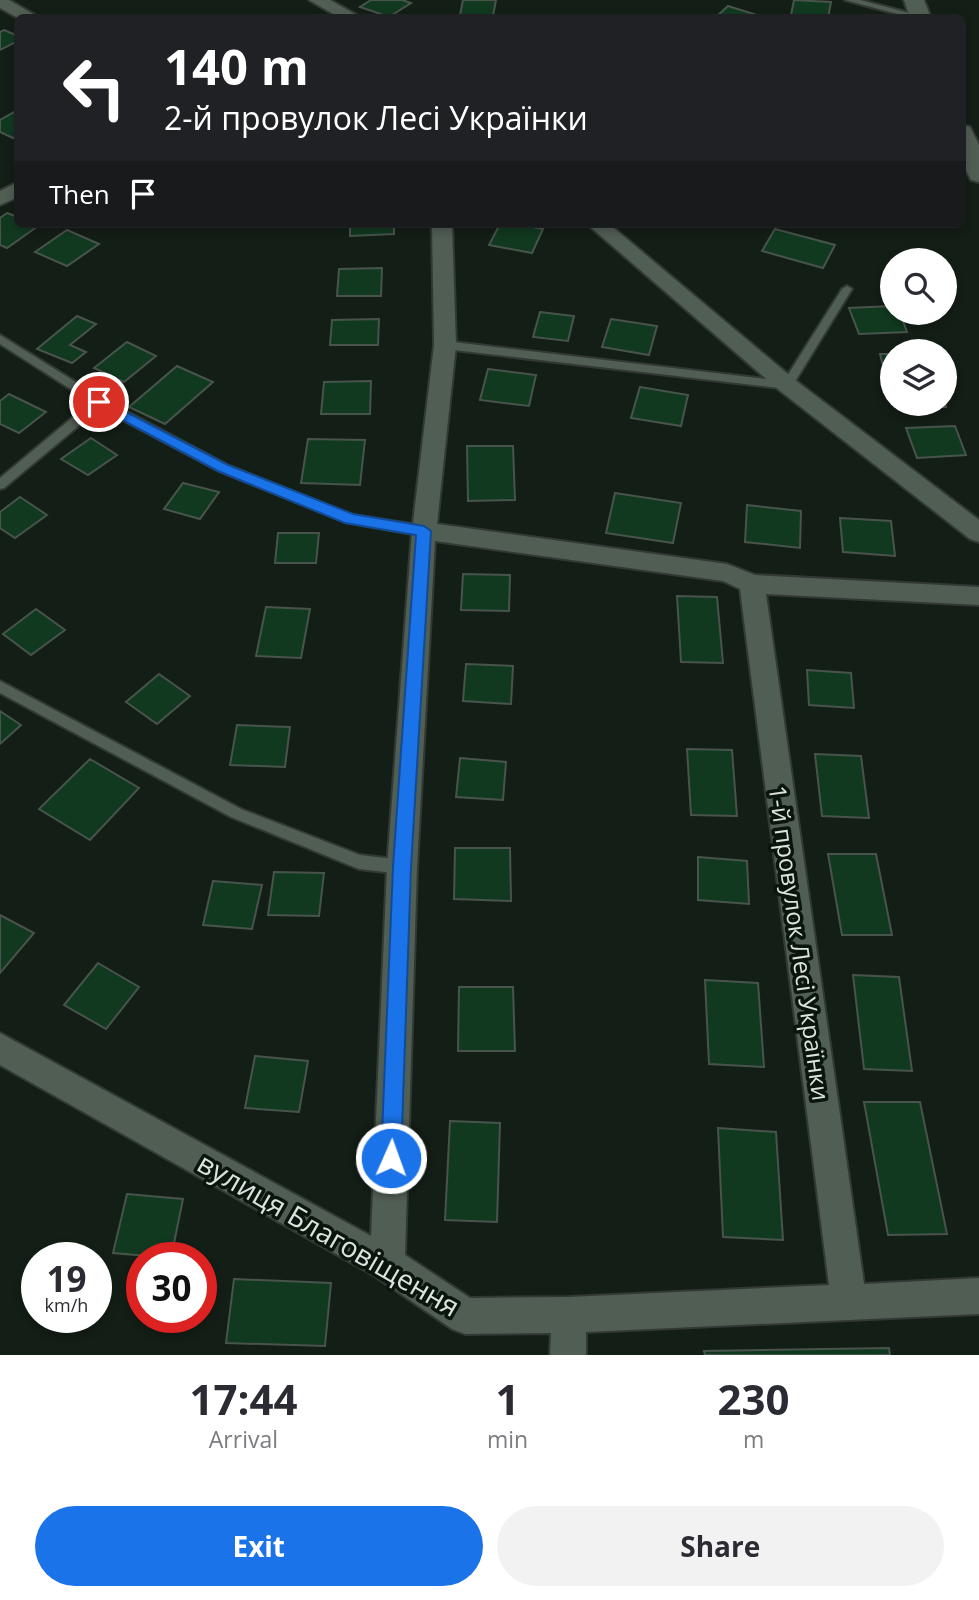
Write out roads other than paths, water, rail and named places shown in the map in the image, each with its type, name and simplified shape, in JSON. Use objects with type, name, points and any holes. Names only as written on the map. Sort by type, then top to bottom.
[{"type":"street","points":[[0,2],[24,14]]},
{"type":"street","points":[[321,4],[345,14]]},
{"type":"street","points":[[966,145],[979,175]]},
{"type":"street","points":[[387,1264],[402,867],[424,531],[445,345],[442,228]]},
{"type":"street","points":[[602,228],[787,385],[979,533]]},
{"type":"street","points":[[424,531],[727,573],[752,584],[979,596]]},
{"type":"street","name":"1-й провулок Лесі Українки","points":[[752,584],[849,1302]]},
{"type":"street","name":"вулиця Благовіщення","points":[[0,1048],[387,1264],[465,1316],[569,1315],[979,1296]]},
{"type":"street","points":[[568,1355],[569,1315]]},
{"type":"lane","points":[[849,0],[908,14]]},
{"type":"lane","points":[[445,345],[787,385],[847,289]]},
{"type":"lane","points":[[0,339],[99,402],[223,468],[350,519],[424,531]]},
{"type":"lane","points":[[0,485],[99,402]]},
{"type":"lane","points":[[0,686],[236,813],[359,862],[402,867]]}]
